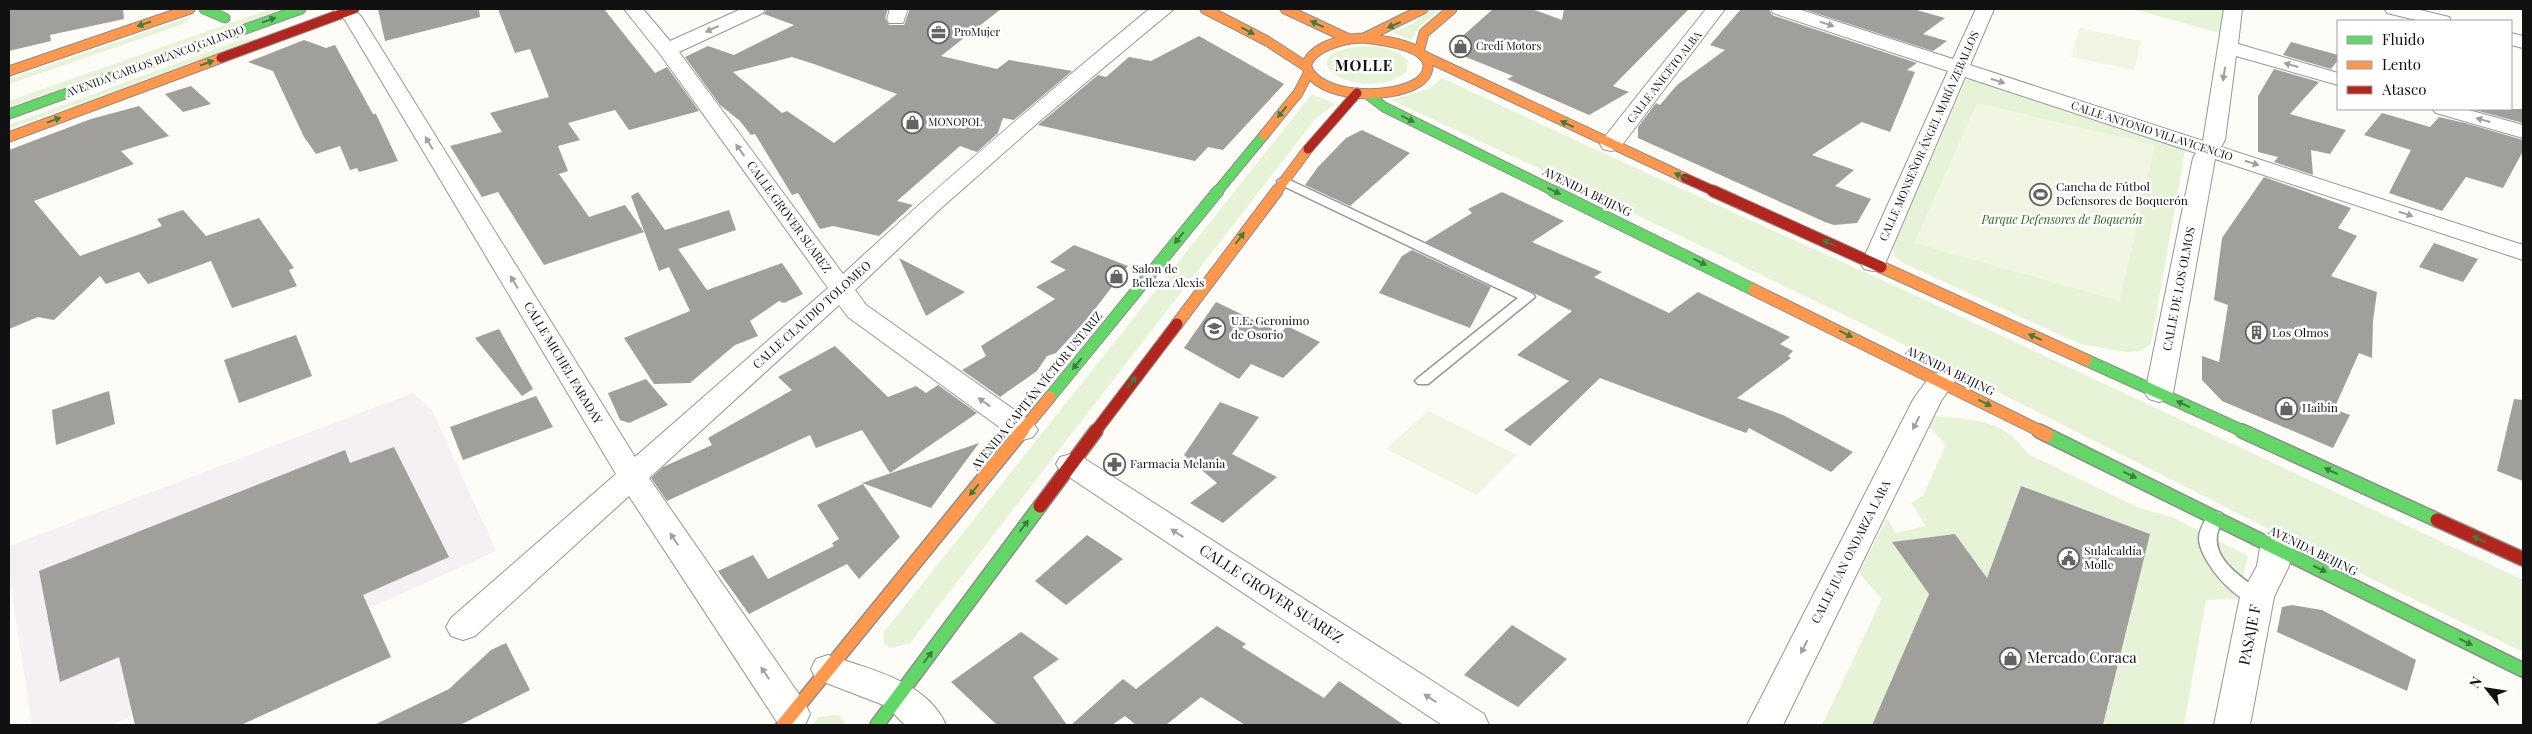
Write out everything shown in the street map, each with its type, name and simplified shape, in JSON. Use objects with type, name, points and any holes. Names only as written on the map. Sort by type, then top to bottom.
[{"type":"main road","points":[[9,70],[190,9]]},
{"type":"main road","name":"AVENIDA CARLOS BLANCO GALINDO","points":[[204,9],[229,16],[206,25]]},
{"type":"main road","name":"AVENIDA CARLOS BLANCO GALINDO","points":[[9,114],[301,9]]},
{"type":"main road","points":[[1205,9],[1267,41],[1327,86],[1362,93],[1399,90],[1422,80],[1428,70],[1426,60],[1420,54]]},
{"type":"main road","points":[[1285,9],[1349,39]]},
{"type":"main road","points":[[1364,38],[1423,9]]},
{"type":"main road","points":[[1420,54],[1424,33],[1452,9]]},
{"type":"main road","points":[[9,137],[348,10]]},
{"type":"main road","points":[[1364,38],[1391,41],[1420,54],[1873,264],[2523,559]]},
{"type":"main road","name":"AVENIDA CAPITÁN VÍCTOR USTARIZ","points":[[787,719],[1298,93],[1308,70],[1307,62],[1314,52],[1329,44],[1349,39],[1364,38]]},
{"type":"main road","points":[[877,725],[1283,181],[1323,130],[1362,93]]},
{"type":"main road","name":"AVENIDA BEIJING","points":[[1362,93],[1384,107],[2523,670]]},
{"type":"street","name":"CALLE GROVER SUAREZ","points":[[633,9],[667,50],[857,312],[1023,430]]},
{"type":"street","points":[[667,50],[756,9]]},
{"type":"street","name":"CALLE CLAUDIO TOLOMEO","points":[[463,627],[842,289],[931,205],[1026,121],[1157,12],[1165,9]]},
{"type":"street","name":"CALLE ANICETO ALBA","points":[[1611,144],[1716,9]]},
{"type":"street","name":"CALLE ANTONIO VILLAVICENCIO","points":[[1780,9],[2523,253]]},
{"type":"street","name":"CALLE MONSEÑOR ÁNGEL MARÍA ZEBALLOS","points":[[1873,264],[1985,9]]},
{"type":"street","name":"CALLE DE LOS OLMOS","points":[[2159,393],[2208,149],[2214,140],[2233,9]]},
{"type":"street","points":[[2394,9],[2438,20]]},
{"type":"street","name":"CALLE MICHEL FARADAY","points":[[348,10],[632,476],[787,719]]},
{"type":"street","points":[[2228,47],[2337,79]]},
{"type":"street","points":[[2446,110],[2523,132]]},
{"type":"street","name":"CALLE JUAN ONDARZA LARA","points":[[1765,725],[1928,398],[1941,381]]},
{"type":"street","name":"CALLE GROVER SUAREZ","points":[[1071,464],[1471,725]]},
{"type":"street","name":"PASAJE F","points":[[2232,725],[2257,598],[2273,566],[2276,548]]},
{"type":"street","points":[[828,669],[899,696],[928,725]]},
{"type":"lane","points":[[1283,181],[1528,296],[1423,381]]},
{"type":"lane","points":[[2215,517],[2207,539],[2213,560],[2225,573],[2257,598]]},
{"type":"shaded area","points":[[413,393],[432,410],[496,551],[111,725],[32,725],[9,575],[9,546]]},
{"type":"green space","points":[[270,9],[283,9],[9,107],[9,101]]},
{"type":"green space","points":[[1432,9],[1440,9],[1421,25],[1411,40],[1392,32],[1412,24]]},
{"type":"green space","points":[[2133,9],[2225,9],[2222,33],[2217,32]]},
{"type":"green space","points":[[192,16],[183,24],[9,84],[9,79]]},
{"type":"green space","points":[[2080,28],[2141,41],[2134,70],[2071,57]]},
{"type":"green space","points":[[257,39],[9,129],[9,125],[240,40]]},
{"type":"green space","points":[[1362,46],[1381,47],[1398,53],[1408,61],[1406,72],[1388,81],[1369,84],[1351,82],[1337,76],[1328,67],[1328,59],[1338,51]]},
{"type":"green space","points":[[1442,78],[1919,297],[2523,580],[2523,652],[2291,540],[1861,323],[1581,188],[1391,100],[1429,89]]},
{"type":"green space","name":"Parque Defensores de Boquerón","points":[[1966,80],[1974,80],[2183,148],[2185,151],[2151,344],[2140,351],[2126,352],[2080,344],[1903,263],[1894,256],[1893,246]]},
{"type":"green space","points":[[1312,94],[1335,104],[1315,119],[910,643],[892,648],[884,644],[884,632]]},
{"type":"green space","name":"Cancha de Fútbol Defensores de Boquerón","points":[[1977,103],[2155,145],[2120,301],[1914,243]]},
{"type":"green space","points":[[1428,411],[1517,455],[1477,495],[1386,449]]},
{"type":"green space","points":[[1932,416],[1973,420],[1997,427],[2018,442],[2028,454],[2137,507],[2174,518],[2248,556],[2238,599],[2206,600],[2184,725],[2107,725],[2104,721],[2150,534],[2021,486],[1987,578],[1955,534],[1893,542],[1929,594],[1872,725],[1822,725],[1882,599],[1859,573],[1887,518],[1895,533],[1926,526],[1911,503],[1923,496],[1946,445],[1929,426]]},
{"type":"green space","points":[[838,715],[847,725],[812,725],[819,717]]},
{"type":"building","points":[[9,9],[123,9],[124,19],[50,35],[51,41],[9,51]]},
{"type":"building","points":[[378,9],[479,9],[480,17],[385,41]]},
{"type":"building","points":[[498,9],[604,9],[655,73],[667,67],[699,111],[629,130],[615,110],[568,123],[580,140],[558,146],[568,171],[559,174],[589,217],[625,205],[644,232],[544,265],[498,192],[482,197],[450,146],[502,132],[490,113],[549,97],[530,49],[515,53]]},
{"type":"building","points":[[767,9],[888,9],[885,18],[889,25],[904,25],[910,9],[1001,9],[941,56],[997,69],[1009,60],[1072,71],[1014,120],[1003,118],[998,133],[977,152],[960,146],[897,201],[913,205],[879,236],[833,226],[820,229],[798,193],[792,195],[755,134],[751,135],[740,121],[720,105],[685,57],[708,46],[734,55],[794,25],[764,14]],"holes":[[[792,57],[897,94],[834,143],[787,111],[782,113],[733,72]]]},
{"type":"building","points":[[1493,9],[1532,9],[1562,20],[1564,9],[1689,9],[1613,86],[1629,92],[1589,115],[1507,79],[1513,76],[1456,53],[1472,44],[1458,40]]},
{"type":"building","points":[[1741,9],[1769,9],[1772,15],[1917,63],[1907,70],[1915,72],[1890,132],[1862,122],[1812,155],[1854,170],[1835,186],[1871,199],[1857,223],[1834,225],[1825,222],[1638,138],[1638,127],[1656,103],[1660,105],[1677,85],[1725,50],[1710,45]]},
{"type":"building","points":[[1803,9],[1913,9],[1945,18],[1923,34],[1947,41],[1933,51]]},
{"type":"building","points":[[1199,36],[1284,84],[1223,150],[1208,147],[1195,161],[1038,125],[1098,75],[1106,77],[1129,57],[1151,61]]},
{"type":"building","points":[[304,40],[326,48],[335,45],[373,114],[376,114],[398,161],[359,172],[357,168],[350,170],[340,146],[316,154],[304,137],[273,71],[248,62]]},
{"type":"building","points":[[2291,42],[2337,55],[2337,61],[2331,69],[2283,55]]},
{"type":"building","points":[[2274,69],[2319,82],[2290,114],[2346,130],[2330,154],[2311,150],[2313,175],[2274,162],[2278,157],[2258,152],[2258,96]]},
{"type":"building","points":[[191,86],[211,104],[183,112],[165,94]]},
{"type":"building","points":[[139,106],[169,136],[121,151],[134,164],[34,201],[80,256],[162,226],[157,219],[183,210],[206,236],[259,218],[294,268],[289,270],[297,286],[232,308],[211,261],[148,284],[139,272],[106,284],[100,276],[54,320],[38,317],[9,329],[9,150],[91,119]]},
{"type":"building","points":[[2523,109],[2523,123],[2475,110]]},
{"type":"building","points":[[2382,113],[2430,127],[2439,117],[2465,123],[2523,140],[2523,151],[2503,188],[2466,177],[2442,211],[2389,193],[2411,150],[2364,135]]},
{"type":"building","points":[[1362,130],[1410,153],[1350,206],[1305,185],[1318,167],[1346,138]]},
{"type":"building","points":[[2264,177],[2351,208],[2338,228],[2357,236],[2331,276],[2377,292],[2373,321],[2372,358],[2359,353],[2334,409],[2350,415],[2333,448],[2222,401],[2202,380],[2202,356],[2219,362],[2228,305],[2214,300],[2222,238]]},
{"type":"building","points":[[638,192],[665,230],[729,210],[736,230],[678,249],[707,290],[782,263],[803,294],[784,303],[779,301],[750,321],[758,336],[735,345],[690,383],[654,384],[624,338],[690,311],[669,267],[659,271],[631,196]]},
{"type":"building","points":[[1502,192],[1564,221],[1532,242],[1602,272],[1594,277],[1669,313],[1698,292],[1790,337],[1780,344],[1793,351],[1788,356],[1791,358],[1737,398],[1783,415],[1853,452],[1831,472],[1749,428],[1746,433],[1600,378],[1530,446],[1504,430],[1569,381],[1517,355],[1572,311],[1425,242],[1472,213],[1468,209]]},
{"type":"building","points":[[2434,243],[2478,259],[2463,282],[2419,267]]},
{"type":"building","points":[[1074,245],[1128,266],[1088,318],[1056,353],[1047,356],[1037,371],[1000,397],[962,370],[986,356],[981,346],[1055,299],[1036,287],[1066,270],[1050,262]]},
{"type":"building","points":[[1412,250],[1491,287],[1470,328],[1379,293],[1402,256]]},
{"type":"building","points":[[899,258],[965,292],[926,316]]},
{"type":"building","points":[[1216,302],[1281,333],[1287,326],[1320,342],[1283,378],[1251,364],[1239,379],[1184,348]]},
{"type":"building","points":[[499,329],[533,389],[522,396],[475,338]]},
{"type":"building","points":[[296,335],[312,376],[239,403],[224,360]]},
{"type":"building","points":[[835,346],[888,397],[916,386],[926,393],[938,385],[977,413],[890,473],[862,430],[816,448],[810,435],[667,501],[651,478],[663,467],[712,445],[708,438],[792,390],[778,377]]},
{"type":"building","points":[[646,379],[668,405],[629,423],[620,420],[608,393]]},
{"type":"building","points":[[109,391],[115,424],[56,445],[52,410]]},
{"type":"building","points":[[536,396],[553,427],[463,460],[450,427]]},
{"type":"building","points":[[2514,399],[2523,400],[2523,481],[2497,471]]},
{"type":"building","points":[[1220,402],[1259,417],[1232,454],[1277,477],[1223,523],[1190,503],[1217,483],[1184,455]]},
{"type":"building","points":[[979,443],[931,508],[862,483]]},
{"type":"building","points":[[394,447],[449,557],[363,595],[391,657],[241,725],[135,725],[119,657],[60,682],[39,571],[345,450],[350,463]]},
{"type":"building","points":[[863,484],[900,537],[859,579],[847,564],[749,614],[718,571],[753,555],[768,579],[834,546],[832,543],[839,539],[817,505]]},
{"type":"building","name":"Mercado Coraca","points":[[2021,486],[2150,534],[2103,725],[1872,725],[1929,594],[1892,542],[1955,534],[1987,578]]},
{"type":"building","points":[[1087,535],[1123,559],[1066,605],[1035,581]]},
{"type":"building","points":[[2292,605],[2322,610],[2416,660],[2407,691],[2277,632],[2282,607]]},
{"type":"building","points":[[1512,625],[1567,659],[1518,707],[1464,675]]},
{"type":"building","points":[[1217,626],[1246,644],[1242,647],[1324,698],[1339,681],[1404,725],[1245,725],[1201,697],[1166,725],[1136,725],[1125,716],[1112,725],[1071,725],[1123,679],[1136,689]]},
{"type":"building","points":[[1021,632],[1059,659],[1033,677],[1067,725],[997,725],[951,682]]},
{"type":"building","points":[[506,643],[530,690],[460,725],[374,725],[449,689],[491,650]]},
{"type":"traffic: fast","points":[[204,9],[225,18]]},
{"type":"traffic: fast","points":[[9,114],[301,9]]},
{"type":"traffic: fast","points":[[1367,94],[1384,107],[1754,290]]},
{"type":"traffic: fast","points":[[1050,397],[1264,135]]},
{"type":"traffic: fast","points":[[2086,360],[2437,520]]},
{"type":"traffic: fast","points":[[2047,435],[2523,670]]},
{"type":"traffic: fast","points":[[877,725],[1040,506]]},
{"type":"traffic: slow","points":[[9,71],[190,9]]},
{"type":"traffic: slow","points":[[1205,9],[1267,41],[1307,67]]},
{"type":"traffic: slow","points":[[1285,9],[1349,39],[1364,38],[1423,9]]},
{"type":"traffic: slow","points":[[1419,52],[1424,33],[1452,9]]},
{"type":"traffic: slow","points":[[1349,39],[1332,44],[1314,53],[1306,66],[1309,73],[1318,81],[1328,86],[1340,90],[1368,94],[1396,92],[1408,88],[1420,82],[1427,72],[1427,60],[1422,54],[1413,49],[1392,42],[1364,38]]},
{"type":"traffic: slow","points":[[1422,55],[1685,178]]},
{"type":"traffic: slow","points":[[9,137],[221,58]]},
{"type":"traffic: slow","points":[[1264,135],[1298,93],[1309,72]]},
{"type":"traffic: slow","points":[[1177,324],[1308,149]]},
{"type":"traffic: slow","points":[[1881,267],[2086,360]]},
{"type":"traffic: slow","points":[[1754,290],[2047,435]]},
{"type":"traffic: slow","points":[[783,725],[1050,397]]},
{"type":"traffic: jam","points":[[221,58],[354,9]]},
{"type":"traffic: jam","points":[[1308,149],[1346,108],[1357,93]]},
{"type":"traffic: jam","points":[[1685,178],[1881,267]]},
{"type":"traffic: jam","points":[[1040,506],[1177,324]]},
{"type":"traffic: jam","points":[[2437,520],[2523,559]]},
{"type":"place","name":"ProMujer","points":[[938,32]]},
{"type":"place","name":"Credi Motors","points":[[1460,46]]},
{"type":"place","name":"MONOPOL","points":[[912,122]]},
{"type":"place","name":"Cancha de Fútbol Defensores de Boquerón","points":[[2040,194]]},
{"type":"place","name":"Salon de Belleza Alexis","points":[[1116,276]]},
{"type":"place","name":"U.E. Geronimo de Osorio","points":[[1215,328]]},
{"type":"place","name":"Los Olmos","points":[[2256,333]]},
{"type":"place","name":"Haibin","points":[[2286,408]]},
{"type":"place","name":"Farmacia Melania","points":[[1114,464]]},
{"type":"place","name":"Sulalcaldía Molle","points":[[2068,558]]},
{"type":"place","name":"Mercado Coraca","points":[[2011,658]]},
{"type":"district","name":"MOLLE","points":[[1364,66]]}]
